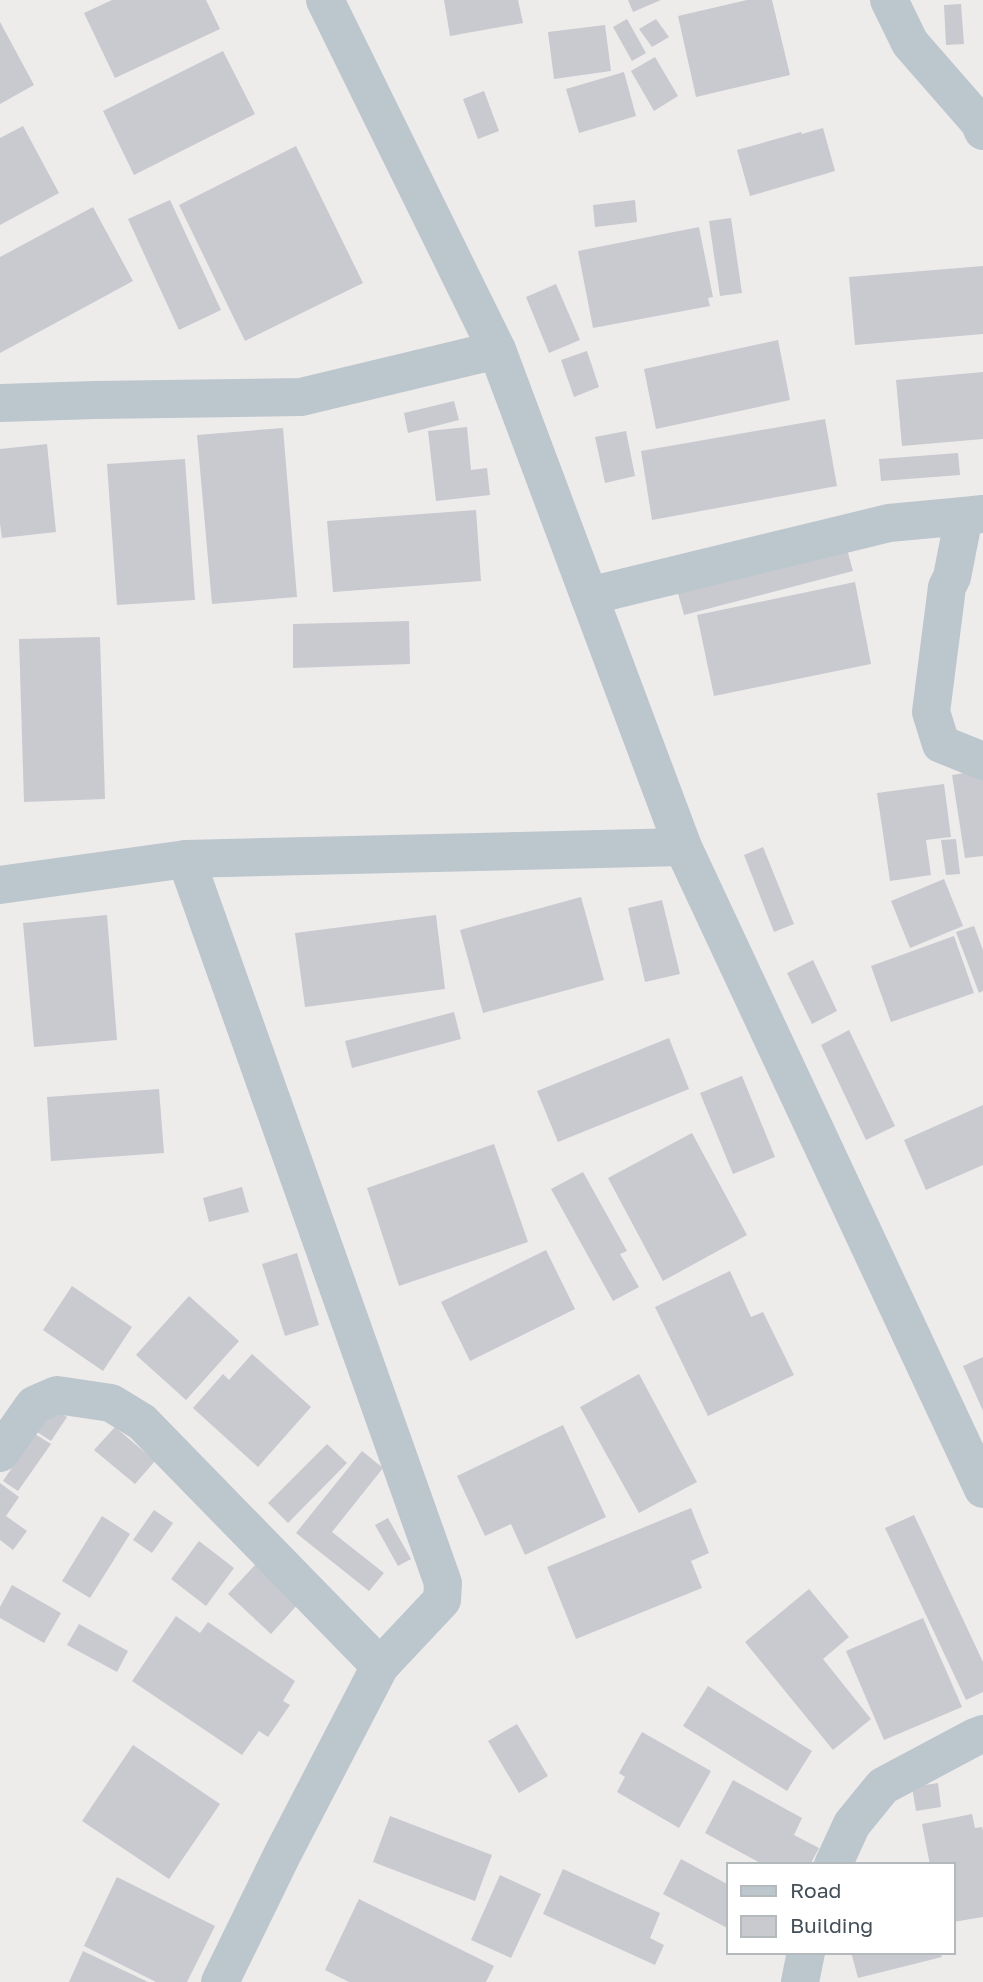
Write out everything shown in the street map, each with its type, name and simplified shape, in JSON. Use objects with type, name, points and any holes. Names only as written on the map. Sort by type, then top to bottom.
[{"type":"street","points":[[325,0],[497,350],[683,847],[983,1489]]},
{"type":"street","points":[[889,0],[910,43],[982,122]]},
{"type":"street","points":[[0,403],[301,397],[497,350]]},
{"type":"street","points":[[589,596],[890,523],[973,515],[947,587],[931,712],[941,744],[983,761]]},
{"type":"street","points":[[0,885],[186,859],[683,847]]},
{"type":"street","points":[[186,859],[443,1583],[442,1600],[380,1666],[220,1982]]},
{"type":"street","points":[[0,1453],[34,1405],[57,1395],[111,1403],[142,1422],[380,1666]]},
{"type":"street","points":[[834,1863],[852,1824],[883,1786],[983,1734]]},
{"type":"street","points":[[800,1982],[806,1954]]},
{"type":"building","points":[[112,0],[206,0],[220,29],[115,78],[84,13]]},
{"type":"building","points":[[444,0],[518,0],[523,23],[450,36]]},
{"type":"building","points":[[628,0],[661,0],[633,12]]},
{"type":"building","points":[[747,0],[772,0],[790,75],[696,97],[678,16]]},
{"type":"building","points":[[961,4],[964,44],[946,45],[944,5]]},
{"type":"building","points":[[627,19],[646,53],[632,61],[613,27]]},
{"type":"building","points":[[656,19],[669,37],[652,47],[639,29]]},
{"type":"building","points":[[0,22],[34,85],[0,104]]},
{"type":"building","points":[[605,25],[611,71],[554,79],[548,32]]},
{"type":"building","points":[[223,51],[255,114],[134,175],[103,111]]},
{"type":"building","points":[[655,57],[678,96],[654,111],[631,71]]},
{"type":"building","points":[[624,72],[636,116],[579,133],[566,89]]},
{"type":"building","points":[[484,91],[499,131],[478,139],[463,99]]},
{"type":"building","points":[[23,126],[59,193],[0,225],[0,138]]},
{"type":"building","points":[[823,128],[835,171],[750,196],[737,150]]},
{"type":"building","points":[[296,146],[363,283],[245,341],[179,205]]},
{"type":"building","points":[[170,200],[221,310],[179,330],[128,219]]},
{"type":"building","points":[[635,200],[637,222],[595,227],[593,205]]},
{"type":"building","points":[[93,207],[133,281],[0,353],[0,257]]},
{"type":"building","points":[[731,218],[742,293],[720,296],[709,221]]},
{"type":"building","points":[[699,227],[713,297],[708,298],[710,306],[593,328],[578,251]]},
{"type":"building","points":[[983,266],[983,334],[855,345],[849,277]]},
{"type":"building","points":[[556,284],[580,340],[549,353],[526,297]]},
{"type":"building","points":[[778,340],[790,400],[656,429],[644,369]]},
{"type":"building","points":[[587,351],[599,387],[574,397],[561,360]]},
{"type":"building","points":[[983,372],[983,439],[902,446],[896,380]]},
{"type":"building","points":[[454,401],[459,420],[408,433],[404,413]]},
{"type":"building","points":[[825,419],[837,486],[652,520],[641,451]]},
{"type":"building","points":[[467,427],[471,470],[487,468],[490,495],[436,501],[428,431]]},
{"type":"building","points":[[283,428],[297,597],[212,604],[197,435]]},
{"type":"building","points":[[626,431],[635,476],[605,483],[595,437]]},
{"type":"building","points":[[47,444],[56,532],[2,538],[0,449]]},
{"type":"building","points":[[958,453],[960,475],[881,481],[879,459]]},
{"type":"building","points":[[185,459],[195,600],[117,605],[107,464]]},
{"type":"building","points":[[476,510],[481,581],[333,592],[327,521]]},
{"type":"building","points":[[845,542],[853,571],[684,615],[676,586]]},
{"type":"building","points":[[855,582],[871,664],[714,696],[697,615]]},
{"type":"building","points":[[409,621],[410,664],[293,668],[293,624]]},
{"type":"building","points":[[100,637],[105,799],[24,802],[19,639]]},
{"type":"building","points":[[983,770],[983,856],[965,858],[952,775]]},
{"type":"building","points":[[944,784],[951,837],[926,840],[931,875],[890,881],[877,793]]},
{"type":"building","points":[[956,839],[960,874],[946,875],[941,840]]},
{"type":"building","points":[[763,847],[794,924],[774,932],[744,855]]},
{"type":"building","points":[[944,879],[963,926],[910,948],[891,901]]},
{"type":"building","points":[[581,897],[604,980],[483,1013],[460,930]]},
{"type":"building","points":[[662,900],[680,974],[645,982],[628,908]]},
{"type":"building","points":[[107,915],[117,1040],[34,1047],[23,923]]},
{"type":"building","points":[[436,915],[445,989],[305,1007],[295,933]]},
{"type":"building","points":[[974,926],[983,950],[983,991],[979,993],[956,932]]},
{"type":"building","points":[[954,936],[974,993],[891,1022],[871,966]]},
{"type":"building","points":[[813,960],[837,1011],[812,1024],[787,973]]},
{"type":"building","points":[[454,1012],[461,1039],[352,1068],[345,1041]]},
{"type":"building","points":[[849,1030],[895,1126],[866,1140],[821,1045]]},
{"type":"building","points":[[669,1038],[689,1089],[558,1142],[537,1091]]},
{"type":"building","points":[[742,1076],[775,1157],[733,1174],[700,1093]]},
{"type":"building","points":[[159,1089],[164,1153],[51,1161],[47,1097]]},
{"type":"building","points":[[983,1105],[983,1165],[926,1190],[904,1140]]},
{"type":"building","points":[[692,1133],[747,1235],[663,1281],[608,1178]]},
{"type":"building","points":[[494,1144],[528,1242],[399,1286],[367,1188]]},
{"type":"building","points":[[583,1172],[627,1251],[620,1254],[639,1287],[613,1301],[551,1189]]},
{"type":"building","points":[[242,1187],[249,1212],[209,1222],[203,1198]]},
{"type":"building","points":[[546,1250],[575,1309],[470,1361],[441,1302]]},
{"type":"building","points":[[297,1253],[319,1325],[285,1336],[262,1264]]},
{"type":"building","points":[[730,1271],[751,1317],[763,1312],[794,1375],[708,1416],[655,1307]]},
{"type":"building","points":[[72,1286],[132,1327],[103,1371],[43,1330]]},
{"type":"building","points":[[189,1296],[239,1341],[186,1400],[136,1355]]},
{"type":"building","points":[[252,1354],[311,1407],[258,1467],[193,1408],[223,1374],[229,1380]]},
{"type":"building","points":[[983,1357],[983,1411],[963,1366]]},
{"type":"building","points":[[639,1374],[697,1482],[639,1513],[580,1407]]},
{"type":"building","points":[[53,1408],[67,1417],[51,1441],[37,1432]]},
{"type":"building","points":[[563,1425],[606,1517],[525,1555],[511,1524],[485,1536],[457,1476]]},
{"type":"building","points":[[115,1427],[155,1461],[135,1484],[94,1450]]},
{"type":"building","points":[[35,1434],[51,1444],[18,1491],[3,1481]]},
{"type":"building","points":[[327,1444],[347,1463],[288,1523],[268,1503]]},
{"type":"building","points":[[362,1451],[383,1468],[332,1532],[384,1573],[369,1591],[296,1533]]},
{"type":"building","points":[[0,1483],[19,1497],[6,1516],[27,1531],[13,1550],[0,1540]]},
{"type":"building","points":[[691,1508],[709,1553],[691,1561],[702,1588],[576,1639],[547,1567]]},
{"type":"building","points":[[154,1510],[173,1523],[152,1553],[133,1540]]},
{"type":"building","points":[[914,1515],[983,1662],[983,1692],[966,1700],[885,1528]]},
{"type":"building","points":[[102,1516],[130,1534],[90,1598],[62,1581]]},
{"type":"building","points":[[388,1518],[411,1559],[398,1566],[375,1525]]},
{"type":"building","points":[[199,1541],[234,1568],[206,1606],[171,1579]]},
{"type":"building","points":[[256,1564],[299,1603],[271,1634],[228,1594]]},
{"type":"building","points":[[12,1585],[61,1613],[44,1643],[0,1618],[0,1607]]},
{"type":"building","points":[[809,1589],[849,1637],[823,1659],[871,1719],[833,1750],[745,1642]]},
{"type":"building","points":[[176,1616],[200,1633],[208,1622],[295,1681],[283,1701],[290,1705],[268,1737],[259,1731],[242,1755],[132,1681]]},
{"type":"building","points":[[923,1618],[962,1707],[884,1740],[846,1651]]},
{"type":"building","points":[[79,1624],[128,1651],[117,1672],[67,1645]]},
{"type":"building","points":[[708,1686],[812,1751],[787,1791],[683,1726]]},
{"type":"building","points":[[517,1724],[548,1776],[519,1793],[488,1741]]},
{"type":"building","points":[[642,1732],[711,1771],[679,1828],[617,1792],[625,1777],[619,1773]]},
{"type":"building","points":[[133,1745],[220,1804],[169,1879],[82,1821]]},
{"type":"building","points":[[733,1780],[802,1818],[794,1835],[819,1848],[811,1863],[760,1863],[705,1833]]},
{"type":"building","points":[[938,1783],[941,1807],[916,1811],[912,1787]]},
{"type":"building","points":[[972,1814],[975,1828],[982,1827],[983,1917],[955,1922],[955,1863],[930,1863],[922,1824]]},
{"type":"building","points":[[390,1816],[492,1855],[475,1901],[373,1862]]},
{"type":"building","points":[[681,1859],[727,1884],[727,1928],[663,1894]]},
{"type":"building","points":[[563,1869],[660,1913],[650,1938],[664,1945],[655,1965],[543,1914]]},
{"type":"building","points":[[500,1875],[541,1894],[511,1958],[471,1940]]},
{"type":"building","points":[[117,1877],[215,1926],[187,1982],[156,1982],[84,1946]]},
{"type":"building","points":[[359,1899],[494,1966],[486,1982],[349,1982],[325,1970]]},
{"type":"building","points":[[83,1951],[148,1982],[69,1982]]},
{"type":"building","points":[[852,1954],[941,1954],[942,1957],[858,1978]]}]
